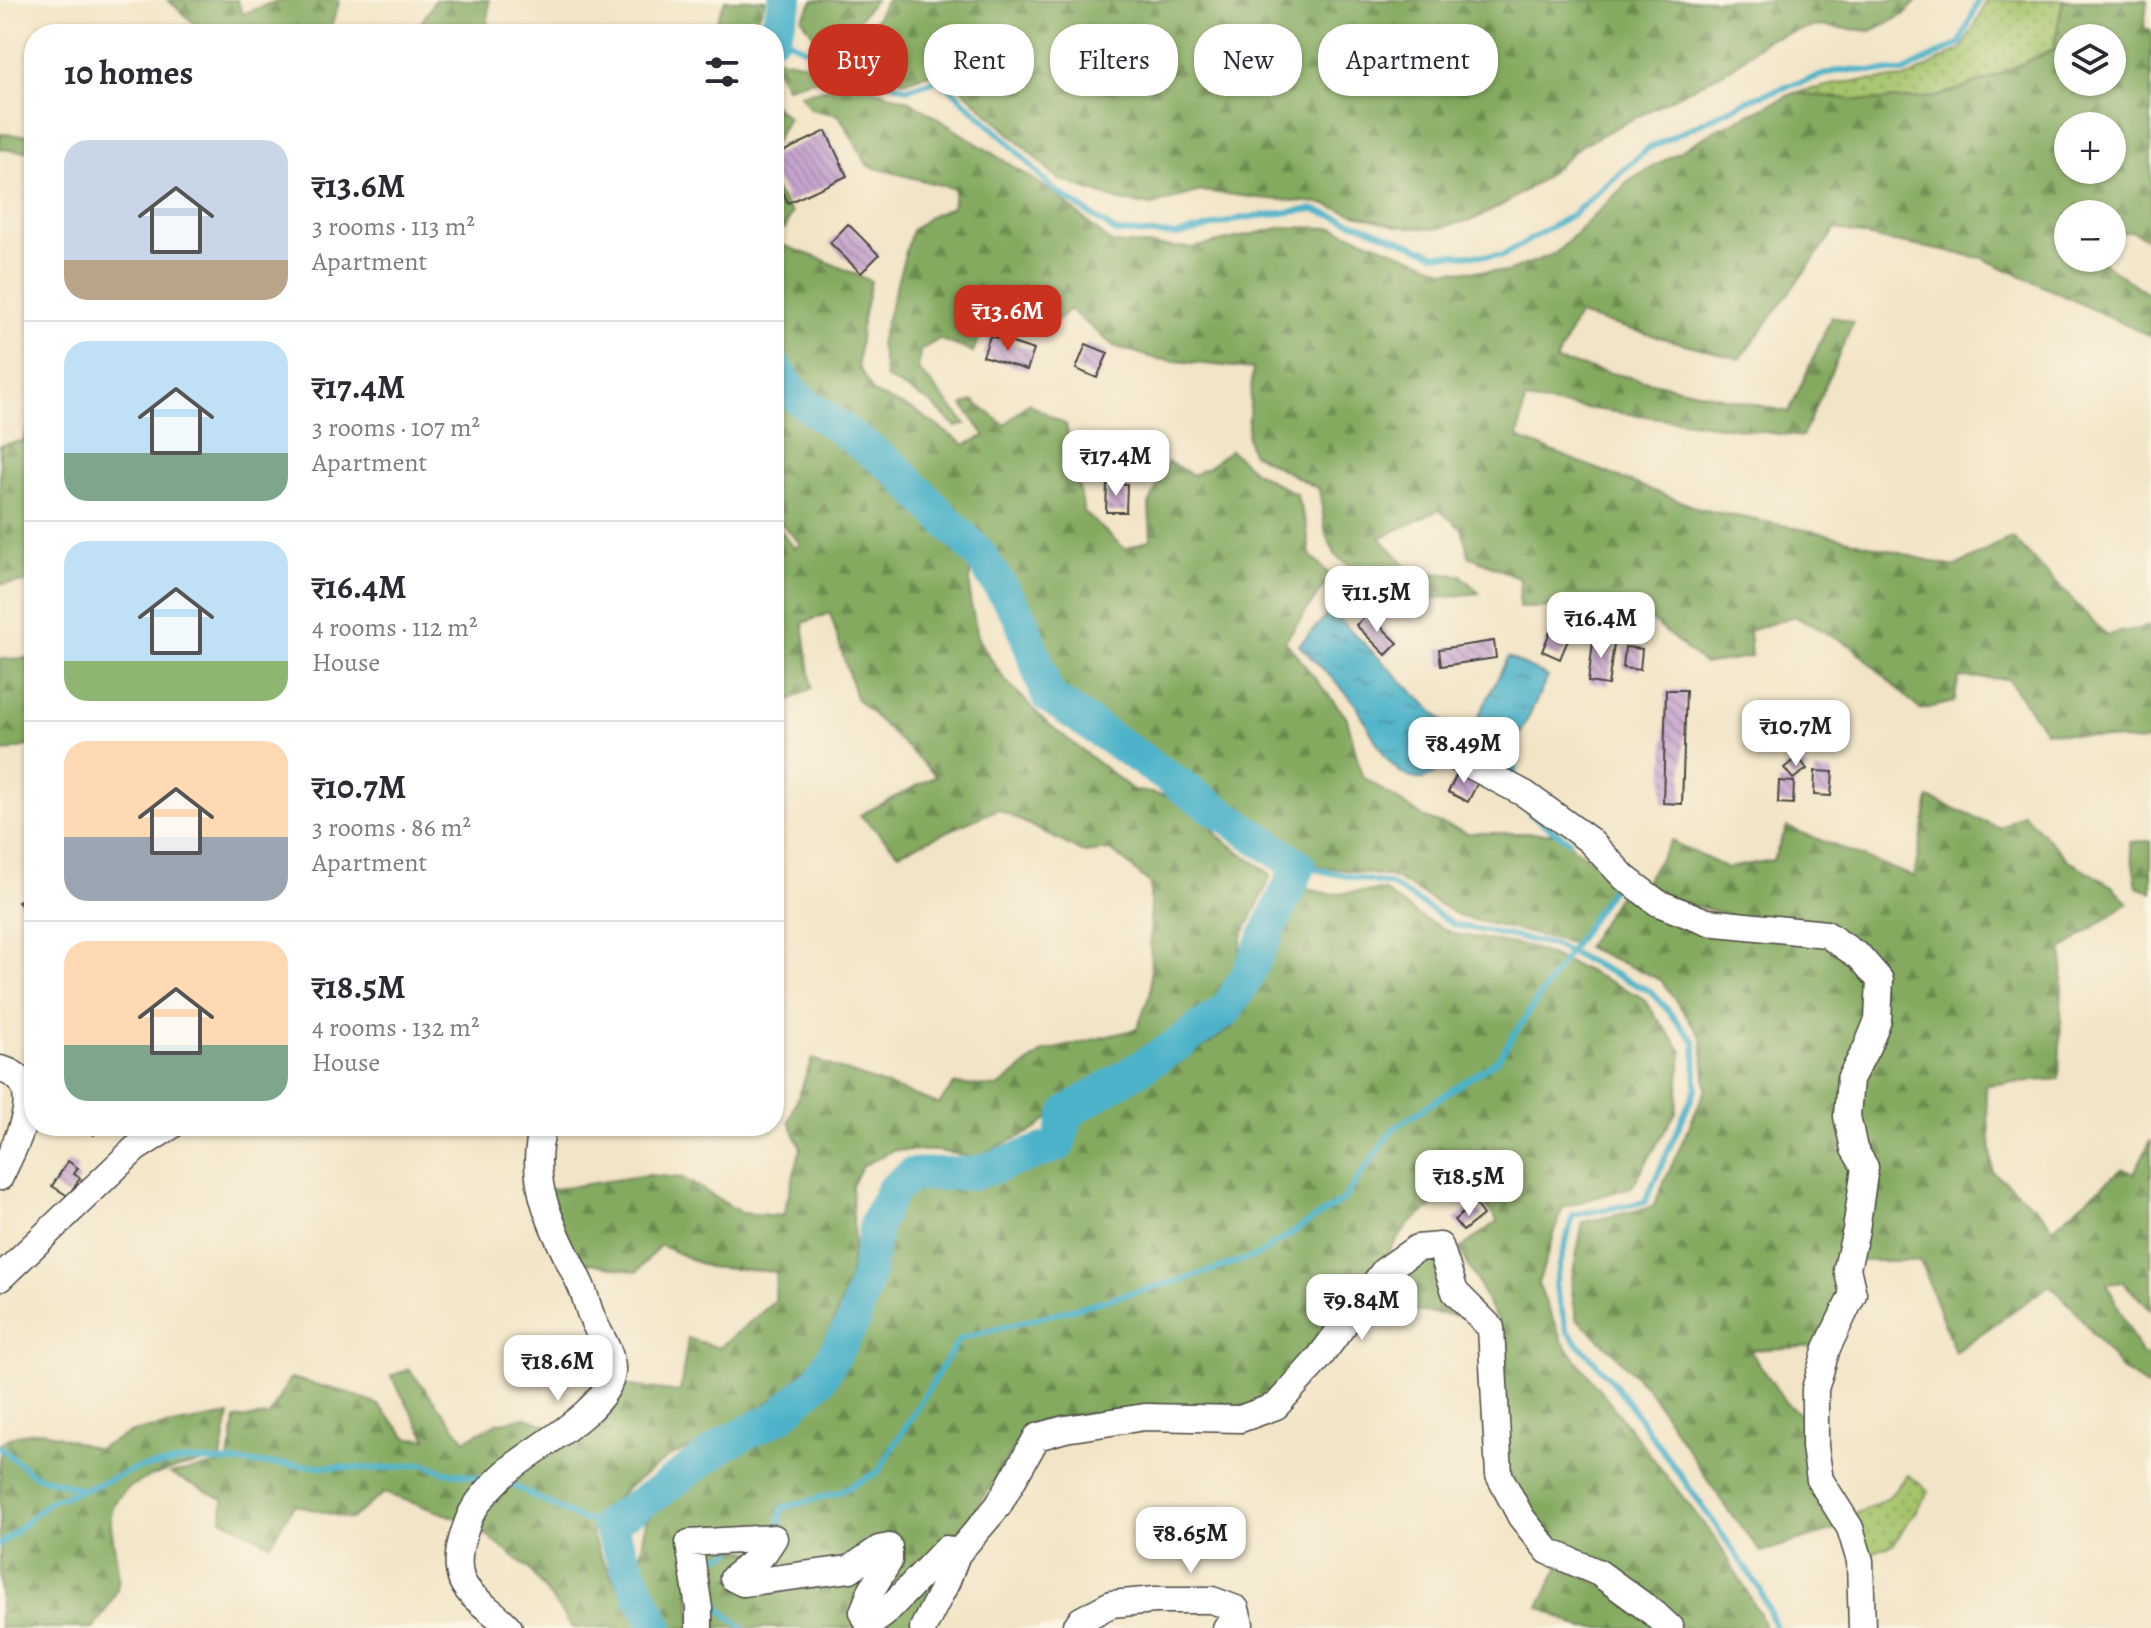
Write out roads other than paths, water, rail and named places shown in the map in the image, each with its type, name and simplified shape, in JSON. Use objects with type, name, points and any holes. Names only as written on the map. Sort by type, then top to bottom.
[{"type":"street","points":[[1453,756],[1538,803],[1589,840],[1625,878],[1658,903],[1707,922],[1826,934],[1860,957],[1880,980],[1878,1020],[1850,1079],[1847,1116],[1854,1149],[1865,1167],[1847,1268],[1853,1294],[1827,1348],[1815,1389],[1815,1447],[1820,1480],[1850,1528],[1860,1561],[1862,1628]]},
{"type":"street","points":[[0,1069],[20,1080],[24,1088]]},
{"type":"street","points":[[0,1177],[24,1118]]},
{"type":"street","points":[[0,1278],[135,1149],[155,1136]]},
{"type":"street","points":[[509,1628],[463,1582],[458,1561],[467,1524],[476,1506],[509,1471],[573,1423],[605,1393],[612,1371],[607,1349],[539,1188],[538,1150],[542,1136]]},
{"type":"street","points":[[923,1628],[957,1554],[998,1506],[1037,1437],[1065,1429],[1145,1417],[1240,1419],[1276,1406],[1319,1358],[1384,1271],[1417,1248],[1440,1246],[1455,1292],[1491,1328],[1499,1475],[1521,1517],[1548,1551],[1599,1573],[1670,1628]]},
{"type":"street","points":[[699,1628],[689,1543],[774,1538],[764,1553],[733,1578],[743,1583],[850,1569],[879,1549],[889,1547],[889,1561],[872,1589],[863,1612],[869,1625],[883,1615],[946,1549],[957,1554]]},
{"type":"street","points":[[1075,1628],[1081,1620],[1111,1604],[1212,1600],[1236,1609],[1240,1624],[1226,1628]]},
{"type":"water","points":[[1331,611],[1451,729],[1434,774],[1423,779],[1411,778],[1390,763],[1355,704],[1299,645]]},
{"type":"water","points":[[1508,657],[1548,677],[1506,763],[1465,743]]},
{"type":"waterway","points":[[778,24],[786,0]]},
{"type":"waterway","points":[[784,39],[836,63],[907,89],[940,79],[1052,188],[1116,232],[1178,235],[1243,218],[1313,209],[1435,254],[1502,256],[1573,214],[1647,149],[1753,98],[1838,70],[1903,72],[1960,43],[1979,0]]},
{"type":"waterway","points":[[657,1628],[608,1524],[726,1443],[780,1416],[820,1379],[854,1320],[867,1277],[876,1223],[892,1191],[911,1175],[976,1173],[1058,1145],[1068,1112],[1175,1046],[1226,1010],[1246,978],[1299,866],[1048,696],[1020,617],[979,554],[896,469],[794,395],[784,380]]},
{"type":"waterway","points":[[1514,780],[1515,739]]},
{"type":"waterway","points":[[1529,813],[1569,841]]},
{"type":"waterway","points":[[1299,866],[1392,885],[1455,925],[1554,945],[1652,992],[1695,1042],[1696,1088],[1645,1202],[1573,1215],[1555,1284],[1567,1331],[1614,1383],[1703,1507],[1760,1589],[1776,1628]]},
{"type":"waterway","points":[[772,1530],[779,1526],[782,1508],[837,1493],[878,1472],[959,1339],[1185,1279],[1258,1255],[1343,1200],[1394,1128],[1497,1060],[1614,885],[1611,880]]},
{"type":"waterway","points":[[0,1447],[33,1475],[84,1490]]},
{"type":"waterway","points":[[0,1545],[50,1501],[135,1469],[188,1460],[376,1469],[424,1464],[445,1472],[487,1479]]},
{"type":"waterway","points":[[506,1482],[580,1519],[608,1524]]},
{"type":"waterway","points":[[731,1552],[715,1558],[707,1579],[720,1609],[743,1628]]}]
